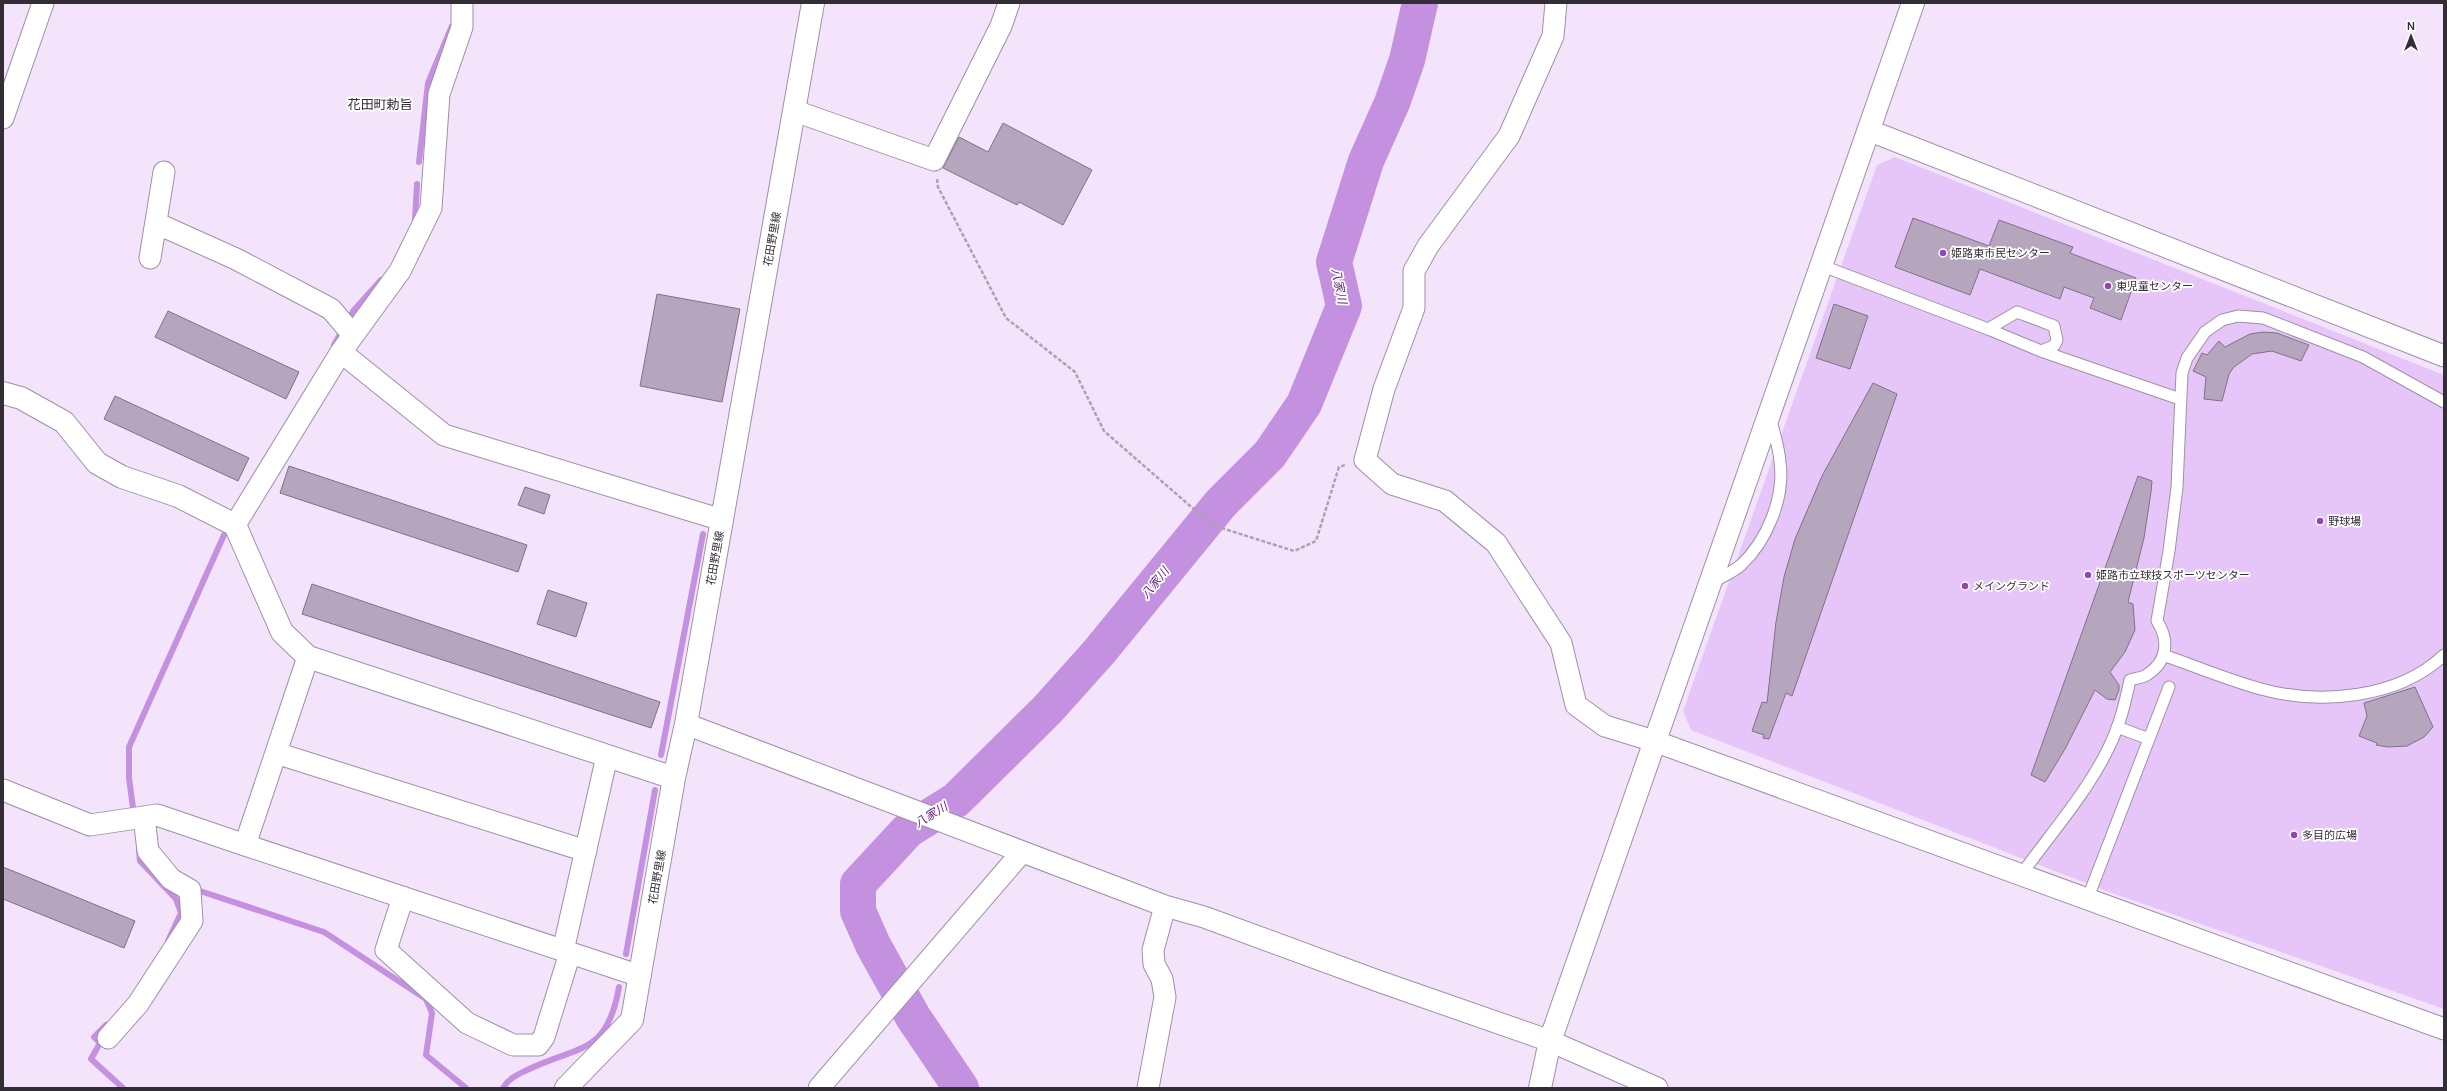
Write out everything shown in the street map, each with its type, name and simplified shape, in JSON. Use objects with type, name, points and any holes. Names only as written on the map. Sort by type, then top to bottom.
[{"type":"street","points":[[3,118],[43,3]]},
{"type":"street","points":[[236,525],[346,335],[400,271],[431,208],[439,94],[462,27],[462,3]]},
{"type":"street","name":"花田野里線","points":[[566,1088],[632,1020],[674,778],[686,724],[813,3]]},
{"type":"street","points":[[795,111],[934,160],[1001,26],[1009,3]]},
{"type":"street","points":[[1556,3],[1553,36],[1509,136],[1428,246],[1414,271],[1414,308],[1384,389],[1365,460],[1392,484],[1445,501],[1496,543],[1561,643],[1576,705],[1605,726],[1654,741],[2444,1029]]},
{"type":"street","points":[[1540,1088],[1550,1041],[1820,265],[1913,3]]},
{"type":"street","points":[[1868,130],[2444,356]]},
{"type":"street","points":[[150,258],[164,172]]},
{"type":"street","points":[[156,223],[236,259],[331,309],[346,335],[444,435],[722,520]]},
{"type":"street","points":[[3,392],[21,398],[64,422],[97,463],[122,477],[178,496],[236,525],[282,632],[308,657],[674,778]]},
{"type":"street","points":[[245,844],[308,657]]},
{"type":"street","points":[[686,724],[1165,906],[1204,917],[1378,981],[1550,1041],[1657,1088]]},
{"type":"street","points":[[276,753],[586,850]]},
{"type":"street","points":[[403,897],[386,950],[467,1023],[513,1045],[538,1045],[544,1037],[567,952],[586,850],[607,756]]},
{"type":"street","points":[[3,790],[90,825],[157,815],[640,976]]},
{"type":"street","points":[[108,1038],[138,1004],[192,921],[190,890],[171,879],[148,850],[134,818]]},
{"type":"street","points":[[819,1088],[1022,852]]},
{"type":"street","points":[[1148,1088],[1165,997],[1162,979],[1154,964],[1153,950],[1165,906]]},
{"type":"lane","points":[[1820,265],[1988,329],[2041,351],[2180,398]]},
{"type":"lane","points":[[1988,329],[2017,312],[2048,323],[2054,326],[2057,340],[2054,346],[2041,351]]},
{"type":"lane","points":[[2021,875],[2084,790],[2109,747],[2117,727],[2130,680],[2147,675],[2160,664],[2166,647],[2163,630],[2157,620],[2170,551],[2177,487],[2182,373],[2187,358],[2205,332],[2222,320],[2246,315],[2263,318],[2363,357],[2444,402]]},
{"type":"lane","points":[[1708,586],[1740,565],[1751,553],[1767,528],[1775,507],[1780,486],[1780,462],[1769,411]]},
{"type":"lane","points":[[2163,655],[2261,689],[2297,696],[2357,695],[2384,689],[2437,662],[2444,655]]},
{"type":"lane","points":[[2087,900],[2169,687]]},
{"type":"lane","points":[[2117,727],[2149,739]]},
{"type":"path","points":[[934,160],[938,187],[1006,318],[1075,372],[1104,431],[1212,525],[1294,551],[1316,541],[1339,467],[1365,460]]},
{"type":"shaded area","name":"姫路市立球技スポーツセンター","points":[[1895,157],[2444,375],[2444,1009],[2109,892],[1691,730],[1683,711],[1877,165]]},
{"type":"building","points":[[1003,123],[1092,170],[1063,225],[1019,202],[1017,205],[943,168],[959,137],[988,152]]},
{"type":"building","points":[[1913,218],[1989,246],[1999,220],[2073,247],[2070,253],[2136,278],[2121,320],[2090,308],[2094,298],[2064,287],[2060,299],[1980,269],[1970,295],[1895,267]]},
{"type":"building","points":[[657,294],[740,309],[722,402],[640,386]]},
{"type":"building","points":[[1834,304],[1868,316],[1850,369],[1816,358]]},
{"type":"building","points":[[168,311],[299,372],[286,399],[155,337]]},
{"type":"building","points":[[2263,332],[2277,333],[2309,345],[2301,361],[2272,351],[2252,354],[2234,367],[2229,374],[2222,401],[2204,399],[2206,377],[2193,371],[2202,353],[2207,355],[2219,341],[2225,347],[2250,334]]},
{"type":"building","points":[[1873,383],[1897,394],[1792,696],[1786,693],[1769,739],[1763,738],[1764,735],[1752,731],[1762,702],[1767,703],[1776,622],[1784,577],[1795,539],[1822,476]]},
{"type":"building","points":[[115,396],[249,458],[238,481],[104,419]]},
{"type":"building","points":[[289,466],[527,545],[518,572],[280,493]]},
{"type":"building","points":[[2138,476],[2152,481],[2144,538],[2128,602],[2133,604],[2135,630],[2125,652],[2110,672],[2119,685],[2119,690],[2115,700],[2107,699],[2095,690],[2065,749],[2045,782],[2031,775]]},
{"type":"building","points":[[525,487],[550,495],[544,514],[518,505]]},
{"type":"building","points":[[312,584],[660,702],[651,728],[302,614]]},
{"type":"building","points":[[548,590],[587,603],[576,637],[537,624]]},
{"type":"building","points":[[2415,687],[2433,727],[2424,737],[2407,746],[2388,747],[2376,745],[2377,743],[2359,736],[2367,716],[2364,703]]},
{"type":"building","points":[[3,867],[135,921],[124,948],[3,899]]},
{"type":"waterway","name":"八家川","points":[[961,1088],[913,1017],[873,945],[858,911],[858,884],[908,830],[956,800],[1047,710],[1099,652],[1221,503],[1270,454],[1304,404],[1344,306],[1334,262],[1366,161],[1392,103],[1407,60],[1420,3]]},
{"type":"waterway","points":[[419,162],[428,83],[452,26]]},
{"type":"waterway","points":[[415,220],[417,184]]},
{"type":"waterway","points":[[334,345],[354,310],[381,280]]},
{"type":"waterway","points":[[661,755],[703,534]]},
{"type":"waterway","points":[[134,815],[129,778],[129,747],[224,535]]},
{"type":"waterway","points":[[626,954],[655,790]]},
{"type":"waterway","points":[[139,850],[140,861],[176,899],[181,913],[168,941]]},
{"type":"waterway","points":[[200,891],[324,932],[426,999],[432,1013],[426,1055],[466,1088]]},
{"type":"waterway","points":[[503,1088],[517,1075],[588,1045],[598,1037],[607,1026],[614,1009],[619,987]]},
{"type":"waterway","points":[[106,1025],[94,1037],[100,1043],[91,1059],[123,1088]]},
{"type":"place","name":"姫路東市民センター","points":[[1943,253]]},
{"type":"place","name":"東児童センター","points":[[2108,286]]},
{"type":"place","name":"野球場","points":[[2320,521]]},
{"type":"place","name":"姫路市立球技スポーツセンター","points":[[2088,575]]},
{"type":"place","name":"メイングランド","points":[[1965,586]]},
{"type":"place","name":"多目的広場","points":[[2294,835]]},
{"type":"district","name":"花田町勅旨","points":[[380,104]]}]
